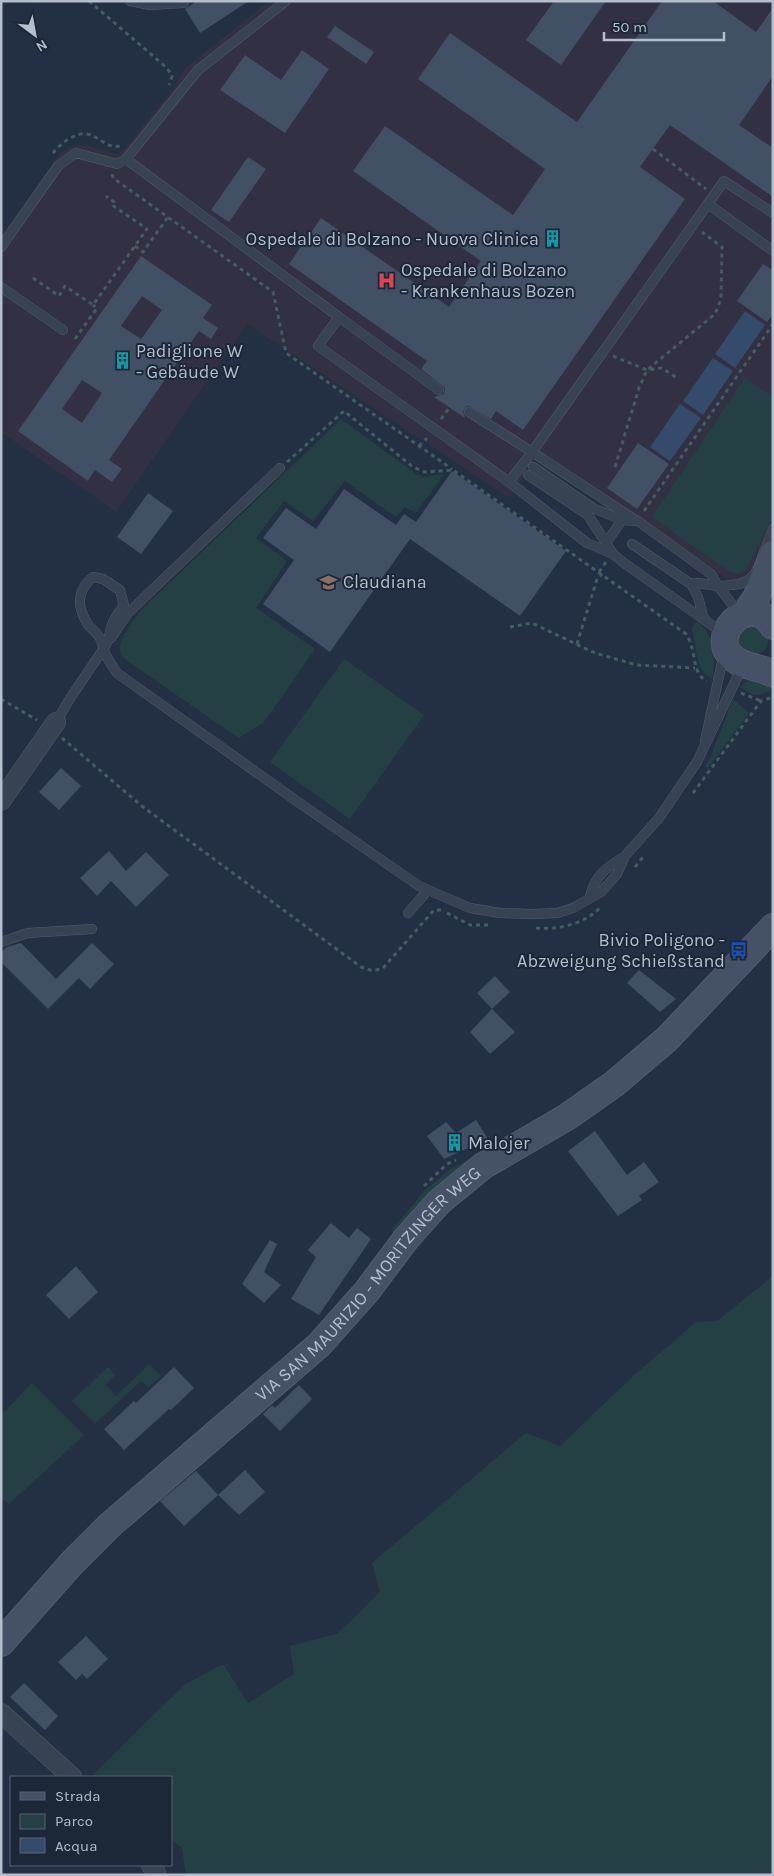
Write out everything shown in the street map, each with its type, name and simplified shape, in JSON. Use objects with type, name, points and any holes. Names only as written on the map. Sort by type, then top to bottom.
[{"type":"main road","points":[[760,664],[732,656],[720,635],[736,618],[744,614],[756,598],[773,554]]},
{"type":"main road","points":[[744,614],[759,615],[766,618],[773,626]]},
{"type":"main road","name":"VIA SAN MAURIZIO - MORITZINGER WEG","points":[[1,1643],[72,1563],[110,1525],[319,1345],[367,1291],[406,1239],[439,1202],[483,1166],[567,1117],[614,1084],[666,1039],[773,927]]},
{"type":"street","points":[[1,801],[54,726]]},
{"type":"street","points":[[1,1713],[71,1776]]},
{"type":"lane","points":[[130,1],[150,5],[184,2]]},
{"type":"lane","points":[[1,247],[58,166],[76,153],[117,164],[126,159],[198,70],[286,1]]},
{"type":"lane","points":[[126,159],[439,390]]},
{"type":"lane","points":[[509,482],[694,226],[724,180],[773,213]]},
{"type":"lane","points":[[708,204],[773,251]]},
{"type":"lane","points":[[1,287],[63,330]]},
{"type":"lane","points":[[339,317],[318,346],[509,482],[587,543],[613,554]]},
{"type":"lane","points":[[469,412],[638,521],[711,574],[731,603],[744,614]]},
{"type":"lane","points":[[54,726],[71,697],[128,612],[280,468]]},
{"type":"lane","points":[[638,521],[622,520],[594,508],[530,471],[588,515],[613,554],[624,564],[720,635]]},
{"type":"lane","points":[[606,543],[622,520]]},
{"type":"lane","points":[[691,584],[705,583],[718,586],[742,584],[754,576],[773,529]]},
{"type":"lane","points":[[632,544],[691,584],[698,597],[703,616],[720,635],[718,685],[703,751]]},
{"type":"lane","points":[[106,645],[83,615],[80,606],[80,593],[86,583],[93,577],[103,579],[120,590],[123,598],[124,605],[113,622],[105,653],[117,673],[419,886],[470,908],[516,914],[557,913],[573,908],[601,892],[617,874],[625,856],[659,818],[698,762],[731,690],[760,664]]},
{"type":"lane","points":[[408,913],[428,890]]},
{"type":"lane","points":[[1,942],[28,933],[92,929]]},
{"type":"path","points":[[89,1],[167,68],[172,76],[168,89]]},
{"type":"path","points":[[52,155],[57,147],[73,137],[86,134],[110,146],[118,147],[122,144]]},
{"type":"path","points":[[110,146],[109,161],[113,178],[273,292],[286,353],[686,634],[692,646],[695,668],[704,679],[718,685]]},
{"type":"path","points":[[653,149],[714,195]]},
{"type":"path","points":[[93,305],[147,229],[112,205],[114,202],[106,196]]},
{"type":"path","points":[[135,246],[143,252],[168,217]]},
{"type":"path","points":[[615,467],[647,370],[715,314],[721,300],[722,247],[694,226]]},
{"type":"path","points":[[33,278],[59,296],[66,286],[97,308],[75,339]]},
{"type":"path","points":[[638,521],[773,324]]},
{"type":"path","points":[[603,352],[647,370],[662,368],[677,378]]},
{"type":"path","points":[[280,468],[344,411],[413,467],[425,472],[453,470]]},
{"type":"path","points":[[577,644],[597,578],[602,568]]},
{"type":"path","points":[[510,627],[532,623],[595,653],[637,665],[695,668]]},
{"type":"path","points":[[731,690],[761,701]]},
{"type":"path","points":[[690,796],[761,701],[773,697]]},
{"type":"path","points":[[1,699],[54,726],[143,807],[362,967],[373,971],[383,968],[434,910],[441,910],[470,925],[498,925]]},
{"type":"path","points":[[630,874],[648,850]]},
{"type":"path","points":[[531,927],[568,926],[592,916],[605,903]]},
{"type":"shaded area","name":"Ospedale di Bolzano - Krankenhaus Bozen","points":[[269,1],[773,1],[773,520],[753,572],[745,580],[734,582],[726,579],[541,452],[509,498],[247,324],[116,512],[1,432],[1,236],[60,153],[75,145],[89,146],[117,154],[124,149],[175,86],[184,69]]},
{"type":"green space","points":[[745,378],[773,397],[773,516],[746,570],[738,574],[727,570],[652,517]]},
{"type":"green space","points":[[341,419],[416,474],[424,477],[444,474],[416,513],[405,507],[396,517],[345,481],[313,521],[284,501],[256,538],[287,561],[256,608],[315,649],[264,722],[239,738],[133,665],[123,657],[120,646],[127,630],[140,611]]},
{"type":"green space","points":[[749,620],[769,637],[766,649],[755,656],[743,655],[733,635]]},
{"type":"green space","points":[[698,622],[708,634],[713,648],[712,679],[702,670],[697,657],[692,629],[694,624]]},
{"type":"green space","points":[[344,659],[424,715],[350,819],[270,762]]},
{"type":"green space","points":[[751,678],[773,683],[773,686],[767,692],[754,695],[739,687]]},
{"type":"green space","points":[[733,699],[749,713],[708,768],[705,766],[711,756]]},
{"type":"green space","points":[[484,1151],[398,1236],[392,1232],[425,1190],[449,1170]]},
{"type":"green space","points":[[773,1276],[773,1875],[186,1875],[182,1848],[172,1841],[172,1776],[92,1776],[184,1685],[223,1664],[248,1703],[294,1674],[290,1646],[337,1634],[380,1592],[372,1563],[526,1433],[560,1446],[633,1376],[696,1322],[717,1321]]},
{"type":"green space","points":[[149,1364],[161,1376],[148,1387],[141,1381],[95,1424],[72,1401],[108,1367],[115,1375],[106,1385],[116,1396]]},
{"type":"green space","points":[[32,1383],[84,1435],[9,1504],[1,1498],[1,1415]]},
{"type":"water","points":[[745,311],[765,325],[735,368],[715,354]]},
{"type":"water","points":[[713,358],[733,371],[703,415],[683,401]]},
{"type":"water","points":[[680,404],[701,418],[670,461],[650,447]]},
{"type":"building","points":[[197,1],[249,1],[200,33],[185,9]]},
{"type":"building","points":[[554,1],[606,1],[561,65],[526,40]]},
{"type":"building","name":"Ospedale di Bolzano - Nuova Clinica","points":[[662,1],[713,1],[756,32],[773,8],[773,76],[739,125],[773,148],[773,197],[670,125],[640,167],[685,199],[523,430],[496,411],[491,419],[469,406],[463,411],[465,418],[434,397],[444,394],[445,388],[421,369],[427,361],[289,264],[321,218],[449,307],[481,261],[353,171],[385,126],[513,215],[545,169],[418,79],[450,33],[577,122]]},
{"type":"building","points":[[335,26],[374,52],[366,64],[327,37]]},
{"type":"building","points":[[302,50],[329,69],[285,133],[220,90],[245,55],[281,80]]},
{"type":"building","points":[[248,157],[266,169],[229,222],[211,210]]},
{"type":"building","name":"Padiglione W - Gebäude W","points":[[141,256],[212,305],[203,318],[218,328],[211,339],[199,331],[109,460],[122,469],[112,482],[95,470],[88,481],[18,431]],"holes":[[[142,296],[162,310],[141,339],[121,326]],[[82,380],[102,393],[82,423],[62,409]]]},
{"type":"building","points":[[763,264],[773,270],[773,314],[767,322],[737,301]]},
{"type":"building","points":[[638,443],[669,464],[637,509],[607,488]]},
{"type":"building","name":"Claudiana","points":[[452,471],[566,551],[520,616],[410,539],[330,652],[263,604],[294,560],[263,538],[286,508],[316,529],[344,489],[396,525],[404,514],[416,522]]},
{"type":"building","points":[[148,493],[173,511],[141,554],[117,537]]},
{"type":"building","points":[[61,768],[81,786],[59,810],[39,792]]},
{"type":"building","points":[[109,851],[126,871],[146,852],[169,875],[136,907],[111,881],[97,896],[80,878]]},
{"type":"building","points":[[21,943],[56,979],[92,943],[114,964],[90,989],[79,978],[48,1009],[1,962],[1,952],[7,947]]},
{"type":"building","points":[[639,970],[676,999],[660,1012],[627,983]]},
{"type":"building","points":[[495,976],[510,992],[492,1009],[477,993]]},
{"type":"building","points":[[492,1009],[515,1032],[490,1054],[470,1032]]},
{"type":"building","name":"Malojer","points":[[476,1120],[488,1139],[444,1159],[427,1136],[446,1122],[456,1133]]},
{"type":"building","points":[[595,1131],[627,1175],[644,1162],[659,1182],[639,1196],[642,1200],[618,1216],[568,1151]]},
{"type":"building","points":[[331,1223],[349,1238],[357,1228],[371,1239],[319,1315],[291,1299],[316,1257],[308,1250]]},
{"type":"building","points":[[270,1240],[277,1244],[264,1272],[281,1285],[264,1303],[242,1284]]},
{"type":"building","points":[[76,1266],[98,1292],[69,1319],[46,1295]]},
{"type":"building","points":[[174,1367],[194,1388],[124,1450],[104,1429],[134,1401],[136,1403]]},
{"type":"building","points":[[299,1385],[312,1399],[280,1431],[263,1414],[272,1405],[275,1408]]},
{"type":"building","points":[[245,1470],[265,1492],[239,1515],[218,1495]]},
{"type":"building","points":[[196,1471],[218,1495],[184,1526],[160,1501]]},
{"type":"building","points":[[86,1636],[108,1659],[87,1679],[82,1674],[76,1680],[58,1662]]},
{"type":"building","points":[[24,1683],[58,1716],[45,1730],[10,1697]]},
{"type":"place","name":"Ospedale di Bolzano - Nuova Clinica","points":[[553,239]]},
{"type":"place","name":"Ospedale di Bolzano - Krankenhaus Bozen","points":[[387,280]]},
{"type":"place","name":"Padiglione W - Gebäude W","points":[[122,361]]},
{"type":"place","name":"Claudiana","points":[[329,582]]},
{"type":"place","name":"Bivio Poligono - Abzweigung Schießstand","points":[[739,950]]},
{"type":"place","name":"Malojer","points":[[454,1143]]}]
